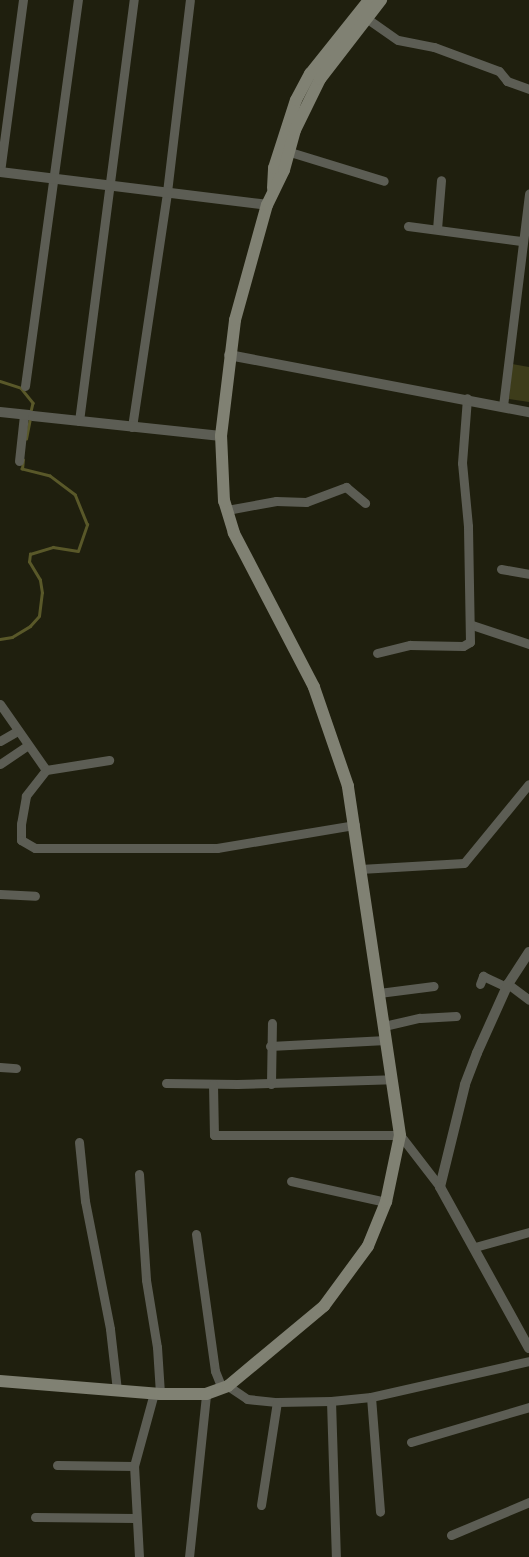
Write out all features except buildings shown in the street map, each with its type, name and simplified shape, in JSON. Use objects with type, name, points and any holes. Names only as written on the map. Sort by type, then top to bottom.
[{"type":"main road","points":[[273,193],[274,168],[296,100],[310,74],[369,0]]},
{"type":"main road","points":[[0,1381],[157,1393],[206,1394],[225,1387],[324,1306],[368,1246],[386,1202],[400,1135],[355,825],[344,773],[314,687],[249,564],[227,510],[222,476],[221,436],[229,355],[235,320],[267,205],[290,152],[295,130],[320,79],[369,20],[381,0]]},
{"type":"street","points":[[23,0],[0,172],[267,205]]},
{"type":"street","points":[[25,386],[78,0]]},
{"type":"street","points":[[79,421],[83,372],[134,0]]},
{"type":"street","points":[[132,427],[167,192],[190,0]]},
{"type":"street","points":[[369,20],[398,40],[434,47],[499,71],[507,81],[529,89]]},
{"type":"street","points":[[290,152],[384,181]]},
{"type":"street","points":[[437,229],[441,180]]},
{"type":"street","points":[[503,406],[521,241],[529,194]]},
{"type":"street","points":[[408,226],[521,241]]},
{"type":"street","points":[[229,355],[467,398],[529,412]]},
{"type":"street","points":[[377,653],[410,645],[467,645],[472,625],[468,526],[462,463],[467,398]]},
{"type":"street","points":[[0,412],[221,436]]},
{"type":"street","points":[[19,461],[28,415]]},
{"type":"street","points":[[227,510],[276,501],[306,502],[346,488],[365,503]]},
{"type":"street","points":[[502,569],[529,574]]},
{"type":"street","points":[[472,625],[529,644]]},
{"type":"street","points":[[0,704],[27,746],[46,770]]},
{"type":"street","points":[[0,740],[18,731]]},
{"type":"street","points":[[0,764],[27,746]]},
{"type":"street","points":[[109,760],[46,770],[26,796],[20,840],[34,848],[217,848],[355,825]]},
{"type":"street","points":[[360,869],[464,863],[529,784]]},
{"type":"street","points":[[0,894],[34,896]]},
{"type":"street","points":[[440,1187],[465,1085],[507,986],[529,952]]},
{"type":"street","points":[[480,984],[484,976],[507,986],[529,1000]]},
{"type":"street","points":[[379,993],[434,986]]},
{"type":"street","points":[[384,1026],[420,1018],[456,1016]]},
{"type":"street","points":[[271,1084],[270,1046],[272,1023]]},
{"type":"street","points":[[270,1046],[386,1040]]},
{"type":"street","points":[[0,1067],[16,1068]]},
{"type":"street","points":[[166,1083],[271,1084],[392,1078]]},
{"type":"street","points":[[213,1084],[212,1132],[217,1136],[400,1135],[440,1187],[475,1247],[529,1348]]},
{"type":"street","points":[[79,1142],[85,1201],[110,1329],[117,1390]]},
{"type":"street","points":[[139,1174],[146,1280],[157,1348],[157,1393],[134,1466],[135,1518],[139,1557]]},
{"type":"street","points":[[291,1181],[386,1202]]},
{"type":"street","points":[[475,1247],[529,1232]]},
{"type":"street","points":[[196,1234],[215,1371],[225,1387],[244,1398],[277,1402],[331,1401],[371,1397],[529,1361]]},
{"type":"street","points":[[189,1557],[206,1394]]},
{"type":"street","points":[[371,1397],[380,1512]]},
{"type":"street","points":[[331,1401],[336,1557]]},
{"type":"street","points":[[261,1505],[277,1402]]},
{"type":"street","points":[[411,1442],[529,1407]]},
{"type":"street","points":[[57,1465],[134,1466]]},
{"type":"street","points":[[451,1535],[529,1502]]},
{"type":"street","points":[[35,1517],[135,1518]]},
{"type":"shaded area","points":[[512,364],[529,367],[529,402],[509,399]]},
{"type":"waterway","points":[[0,381],[21,388],[33,403],[31,412]]},
{"type":"waterway","points":[[26,439],[30,418]]},
{"type":"waterway","points":[[0,639],[12,637],[30,626],[39,616],[42,593],[40,580],[29,562],[30,554],[53,547],[78,551],[87,525],[75,495],[50,476],[22,469],[23,460]]}]
